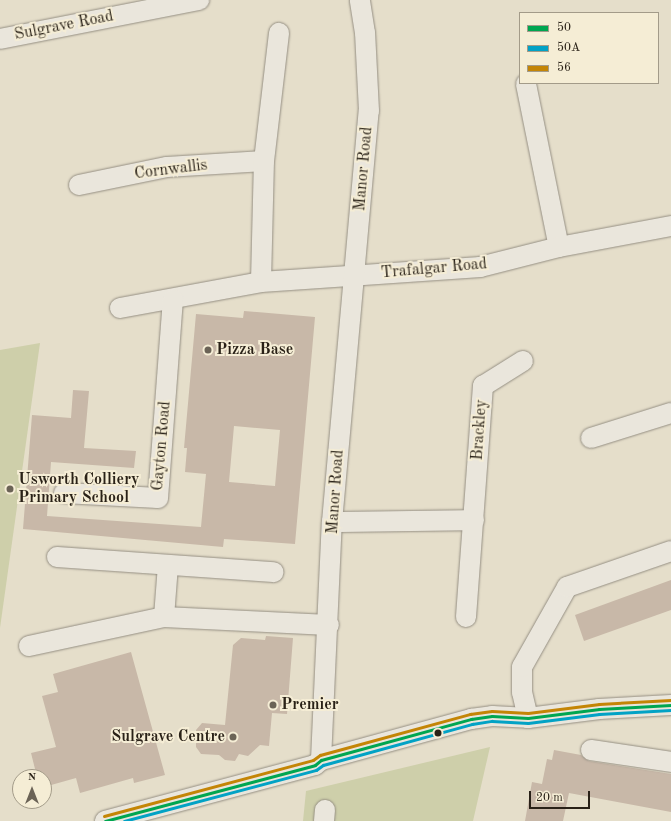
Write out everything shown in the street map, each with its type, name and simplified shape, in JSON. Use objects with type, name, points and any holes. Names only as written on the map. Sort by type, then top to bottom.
[{"type":"street","name":"Sulgrave Road","points":[[0,39],[199,0]]},
{"type":"street","name":"Manor Road","points":[[321,760],[329,625],[332,522],[369,111],[365,33],[360,0]]},
{"type":"street","points":[[261,282],[264,162],[279,32]]},
{"type":"street","points":[[526,84],[559,246]]},
{"type":"street","name":"Cornwallis","points":[[79,185],[167,167],[264,162]]},
{"type":"street","name":"Trafalgar Road","points":[[354,276],[480,267],[559,246],[671,226]]},
{"type":"street","points":[[120,308],[173,300],[261,282],[354,276]]},
{"type":"street","name":"Gayton Road","points":[[64,493],[158,498],[173,300]]},
{"type":"street","name":"Brackley","points":[[466,617],[483,386],[523,361]]},
{"type":"street","points":[[591,438],[671,413]]},
{"type":"street","points":[[332,522],[474,520]]},
{"type":"street","points":[[528,718],[522,692],[522,667],[567,587],[671,551]]},
{"type":"street","points":[[57,557],[273,572]]},
{"type":"street","points":[[164,617],[168,565]]},
{"type":"street","points":[[28,646],[164,617],[329,625]]},
{"type":"street","points":[[106,821],[315,765],[321,760],[471,719],[492,716],[528,718],[599,708],[671,705]]},
{"type":"street","points":[[591,750],[671,762]]},
{"type":"green space","name":"Usworth Colliery Primary School","points":[[40,343],[0,628],[0,350]]},
{"type":"green space","points":[[490,747],[473,821],[303,821],[306,791]]},
{"type":"building","points":[[244,311],[315,317],[295,544],[224,539],[223,547],[23,529],[32,415],[71,418],[73,390],[89,391],[84,448],[136,451],[134,468],[51,462],[47,516],[201,527],[206,474],[185,472],[187,448],[184,448],[196,314],[243,318]],"holes":[[[234,426],[280,430],[275,486],[229,482]]]},
{"type":"building","points":[[671,580],[671,610],[584,641],[575,615]]},
{"type":"building","points":[[266,636],[293,638],[287,714],[272,713],[269,746],[260,745],[248,756],[239,754],[235,761],[225,760],[219,755],[201,754],[196,747],[196,730],[202,723],[225,725],[233,645],[241,638],[265,640]]},
{"type":"building","points":[[131,652],[165,775],[134,783],[133,778],[80,793],[76,778],[52,785],[52,769],[35,769],[31,753],[56,747],[42,696],[58,692],[53,674]]},
{"type":"building","points":[[554,750],[581,755],[589,761],[671,774],[671,812],[569,793],[563,821],[525,821],[532,782],[542,784],[547,759],[552,760]]},
{"type":"transit line","name":"56","points":[[104,816],[313,760],[320,755],[470,714],[492,711],[528,713],[599,704],[671,700]]},
{"type":"transit line","name":"50","points":[[105,821],[315,765],[321,760],[471,719],[492,716],[528,718],[599,709],[671,705]]},
{"type":"transit line","name":"50A","points":[[124,821],[316,770],[323,765],[472,724],[492,721],[528,723],[599,714],[671,710]]},
{"type":"place","name":"Pizza Base","points":[[208,350]]},
{"type":"place","name":"Usworth Colliery Primary School","points":[[10,489]]},
{"type":"place","name":"Premier","points":[[273,705]]},
{"type":"place","name":"Sulgrave Centre","points":[[233,737]]}]
